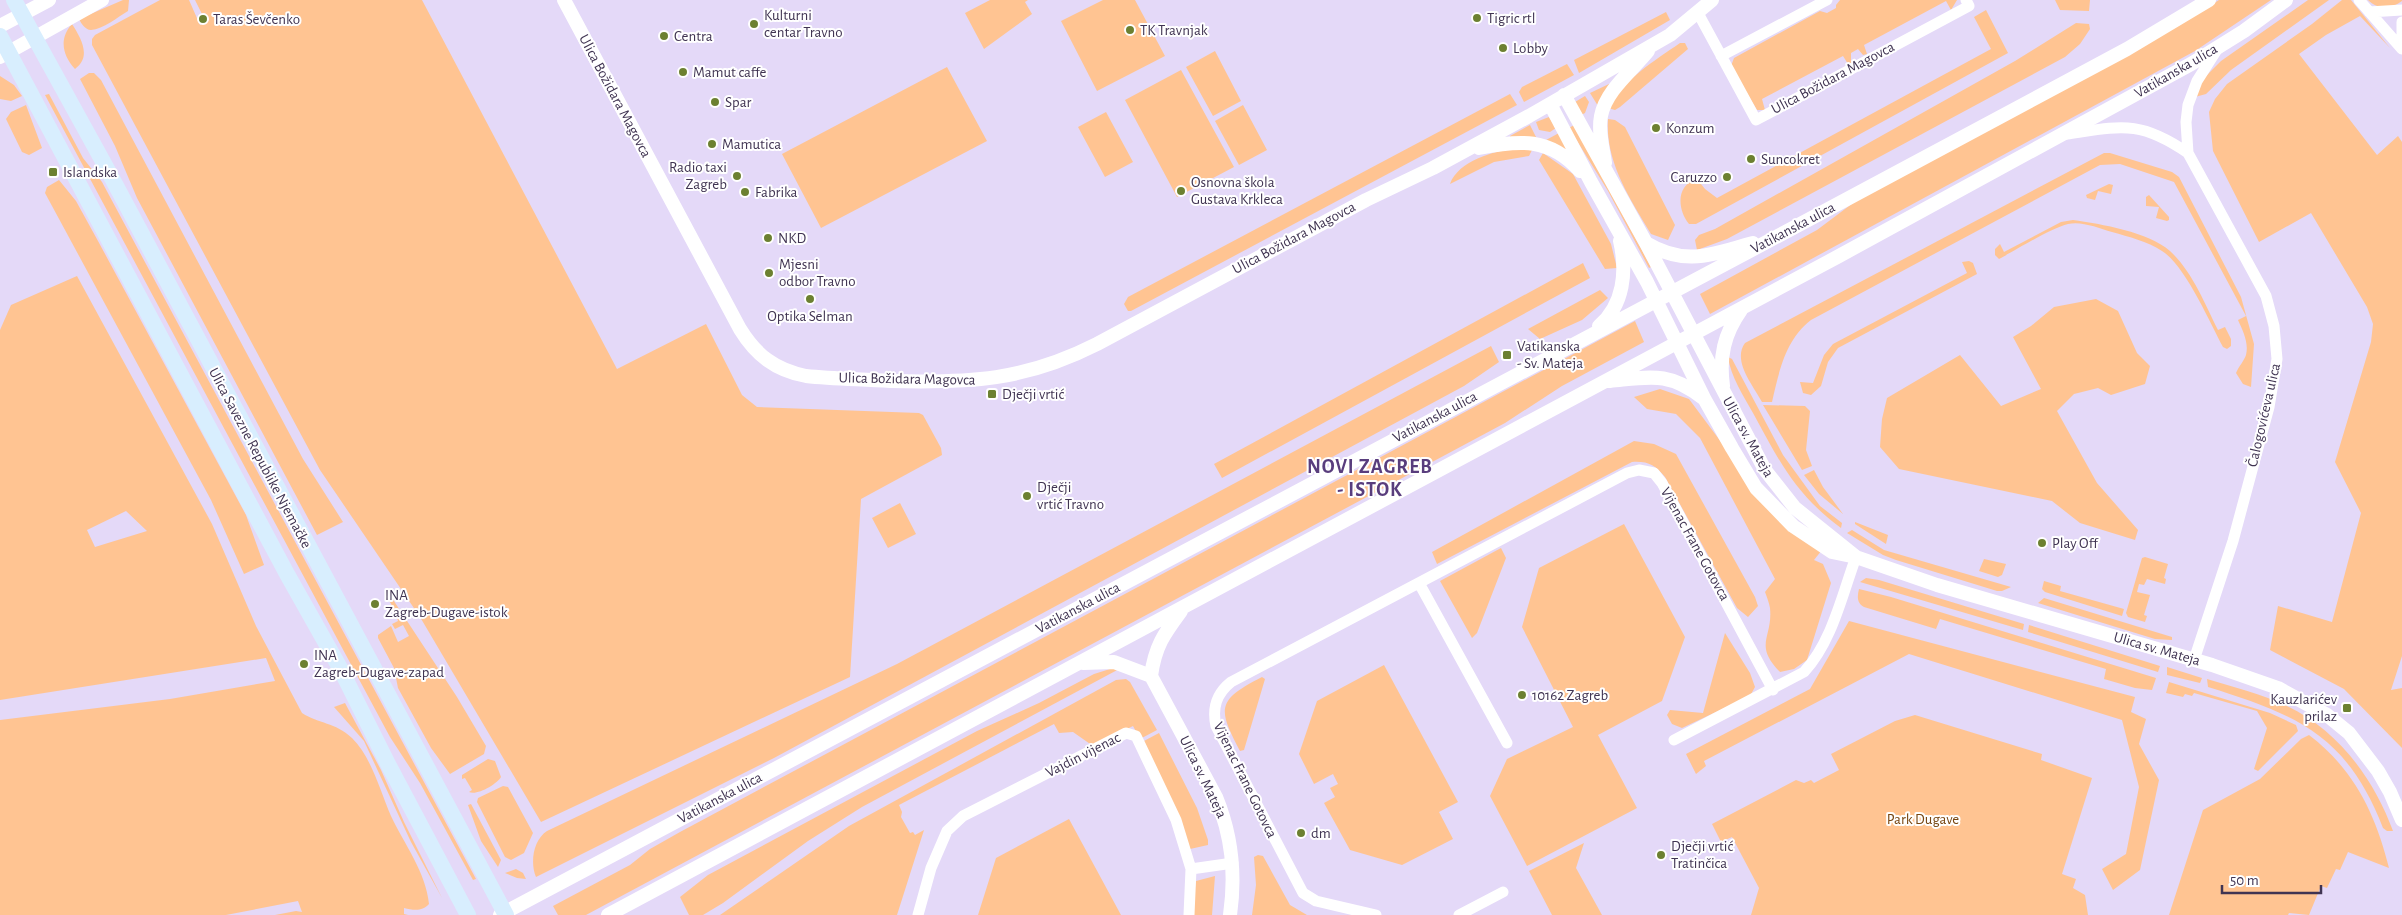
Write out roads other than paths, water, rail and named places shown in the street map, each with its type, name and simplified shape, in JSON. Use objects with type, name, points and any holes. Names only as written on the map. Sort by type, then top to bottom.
[{"type":"main road","name":"Ulica Savezne Republike Njemačke","points":[[18,7],[106,167],[504,914]]},
{"type":"main road","name":"Ulica Savezne Republike Njemačke","points":[[0,36],[5,54],[287,574],[340,668],[388,764],[468,915]]},
{"type":"street","points":[[0,26],[18,7],[49,0]]},
{"type":"street","points":[[5,54],[102,0]]},
{"type":"street","name":"Ulica Božidara Magovca","points":[[564,0],[746,339],[761,357],[794,374],[806,376],[926,382],[973,381],[1020,374],[1060,362],[1366,200],[1463,152],[1550,104],[1653,45],[1698,13],[1712,0]]},
{"type":"street","points":[[1721,56],[1827,0]]},
{"type":"street","name":"Ulica Božidara Magovca","points":[[1698,13],[1756,120],[1969,6],[1966,0]]},
{"type":"street","name":"Vatikanska ulica","points":[[504,914],[1778,236],[2126,49],[2209,0]]},
{"type":"street","name":"Vatikanska ulica","points":[[608,915],[1742,308],[2062,134],[2218,48],[2286,0]]},
{"type":"street","points":[[2359,0],[2402,49]]},
{"type":"street","points":[[2370,12],[2402,10]]},
{"type":"street","points":[[2402,22],[2402,44]]},
{"type":"street","points":[[1606,171],[1600,136],[1602,111],[1612,92],[1653,45]]},
{"type":"street","name":"Čalogovićeva ulica","points":[[2188,153],[2188,104],[2194,87],[2218,48]]},
{"type":"street","points":[[1564,95],[1646,242],[1671,293]]},
{"type":"street","points":[[1550,104],[1656,301],[1676,342]]},
{"type":"street","name":"Čalogovićeva ulica","points":[[2062,134],[2104,129],[2140,128],[2166,138],[2188,153],[2266,296],[2274,326],[2278,359],[2269,407],[2232,541],[2194,660]]},
{"type":"street","points":[[1463,152],[1514,142],[1534,143],[1562,155],[1572,162],[1591,182]]},
{"type":"street","points":[[1584,339],[1605,321],[1613,311],[1622,288],[1624,268],[1617,228]]},
{"type":"street","points":[[1646,242],[1670,254],[1690,258],[1778,236]]},
{"type":"street","name":"Ulica sv. Mateja","points":[[1671,293],[1756,455],[1775,484],[1795,508],[1856,557]]},
{"type":"street","points":[[1724,394],[1721,365],[1723,345],[1731,324],[1742,308]]},
{"type":"street","name":"Ulica sv. Mateja","points":[[1676,342],[1705,400],[1746,472],[1770,505],[1793,526],[1822,547],[1832,552],[1856,557],[1937,585],[2194,660],[2278,688],[2327,715],[2349,733],[2378,771],[2401,813]]},
{"type":"street","points":[[1602,382],[1667,378],[1686,385],[1705,400]]},
{"type":"street","name":"Vijenac Frane Gotovca","points":[[1376,915],[1316,901],[1303,893],[1220,736],[1214,717],[1214,706],[1222,689],[1231,682],[1626,473],[1639,470],[1654,473],[1662,483],[1773,690]]},
{"type":"street","points":[[1674,740],[1773,690],[1804,672],[1814,661],[1830,630],[1856,557]]},
{"type":"street","points":[[1419,583],[1507,743]]},
{"type":"street","points":[[1077,664],[1114,662],[1151,676],[1154,654],[1161,638],[1185,606]]},
{"type":"street","name":"Ulica sv. Mateja","points":[[1151,676],[1216,797],[1224,817],[1233,863],[1234,887],[1230,915]]},
{"type":"street","name":"Vajdin vijenac","points":[[918,915],[931,868],[947,831],[963,816],[1126,733],[1136,736],[1153,769],[1176,820],[1191,869]]},
{"type":"street","points":[[1188,915],[1191,869],[1233,863]]},
{"type":"street","points":[[1459,915],[1503,892]]},
{"type":"place","name":"Tigric rtl","points":[[1477,18]]},
{"type":"place","name":"Taras Ševčenko","points":[[203,19]]},
{"type":"place","name":"Kulturni centar Travno","points":[[754,24]]},
{"type":"place","name":"TK Travnjak","points":[[1130,30]]},
{"type":"place","name":"Centra","points":[[664,36]]},
{"type":"place","name":"Lobby","points":[[1503,48]]},
{"type":"place","name":"Mamut caffe","points":[[683,72]]},
{"type":"place","name":"Spar","points":[[715,102]]},
{"type":"place","name":"Konzum","points":[[1656,128]]},
{"type":"place","name":"Mamutica","points":[[712,144]]},
{"type":"place","name":"Suncokret","points":[[1751,159]]},
{"type":"place","name":"Islandska","points":[[53,172]]},
{"type":"place","name":"Radio taxi Zagreb","points":[[737,176]]},
{"type":"place","name":"Caruzzo","points":[[1727,177]]},
{"type":"place","name":"Osnovna škola Gustava Krkleca","points":[[1181,191]]},
{"type":"place","name":"Fabrika","points":[[745,192]]},
{"type":"place","name":"NKD","points":[[768,238]]},
{"type":"place","name":"Mjesni odbor Travno","points":[[769,273]]},
{"type":"place","name":"Optika Selman","points":[[810,299]]},
{"type":"place","name":"Vatikanska - Sv. Mateja","points":[[1507,355]]},
{"type":"place","name":"Dječji vrtić","points":[[992,394]]},
{"type":"place","name":"Dječji vrtić Travno","points":[[1027,496]]},
{"type":"place","name":"Play Off","points":[[2042,543]]},
{"type":"place","name":"INA Zagreb-Dugave-istok","points":[[375,604]]},
{"type":"place","name":"INA Zagreb-Dugave-zapad","points":[[304,664]]},
{"type":"place","name":"10162 Zagreb","points":[[1522,695]]},
{"type":"place","name":"Kauzlarićev prilaz","points":[[2347,708]]},
{"type":"place","name":"dm","points":[[1301,833]]},
{"type":"place","name":"Dječji vrtić Tratinčica","points":[[1661,855]]},
{"type":"district","name":"NOVI ZAGREB - ISTOK","points":[[1370,478]]},
{"type":"park label","name":"Park Dugave","points":[[1923,819]]}]
